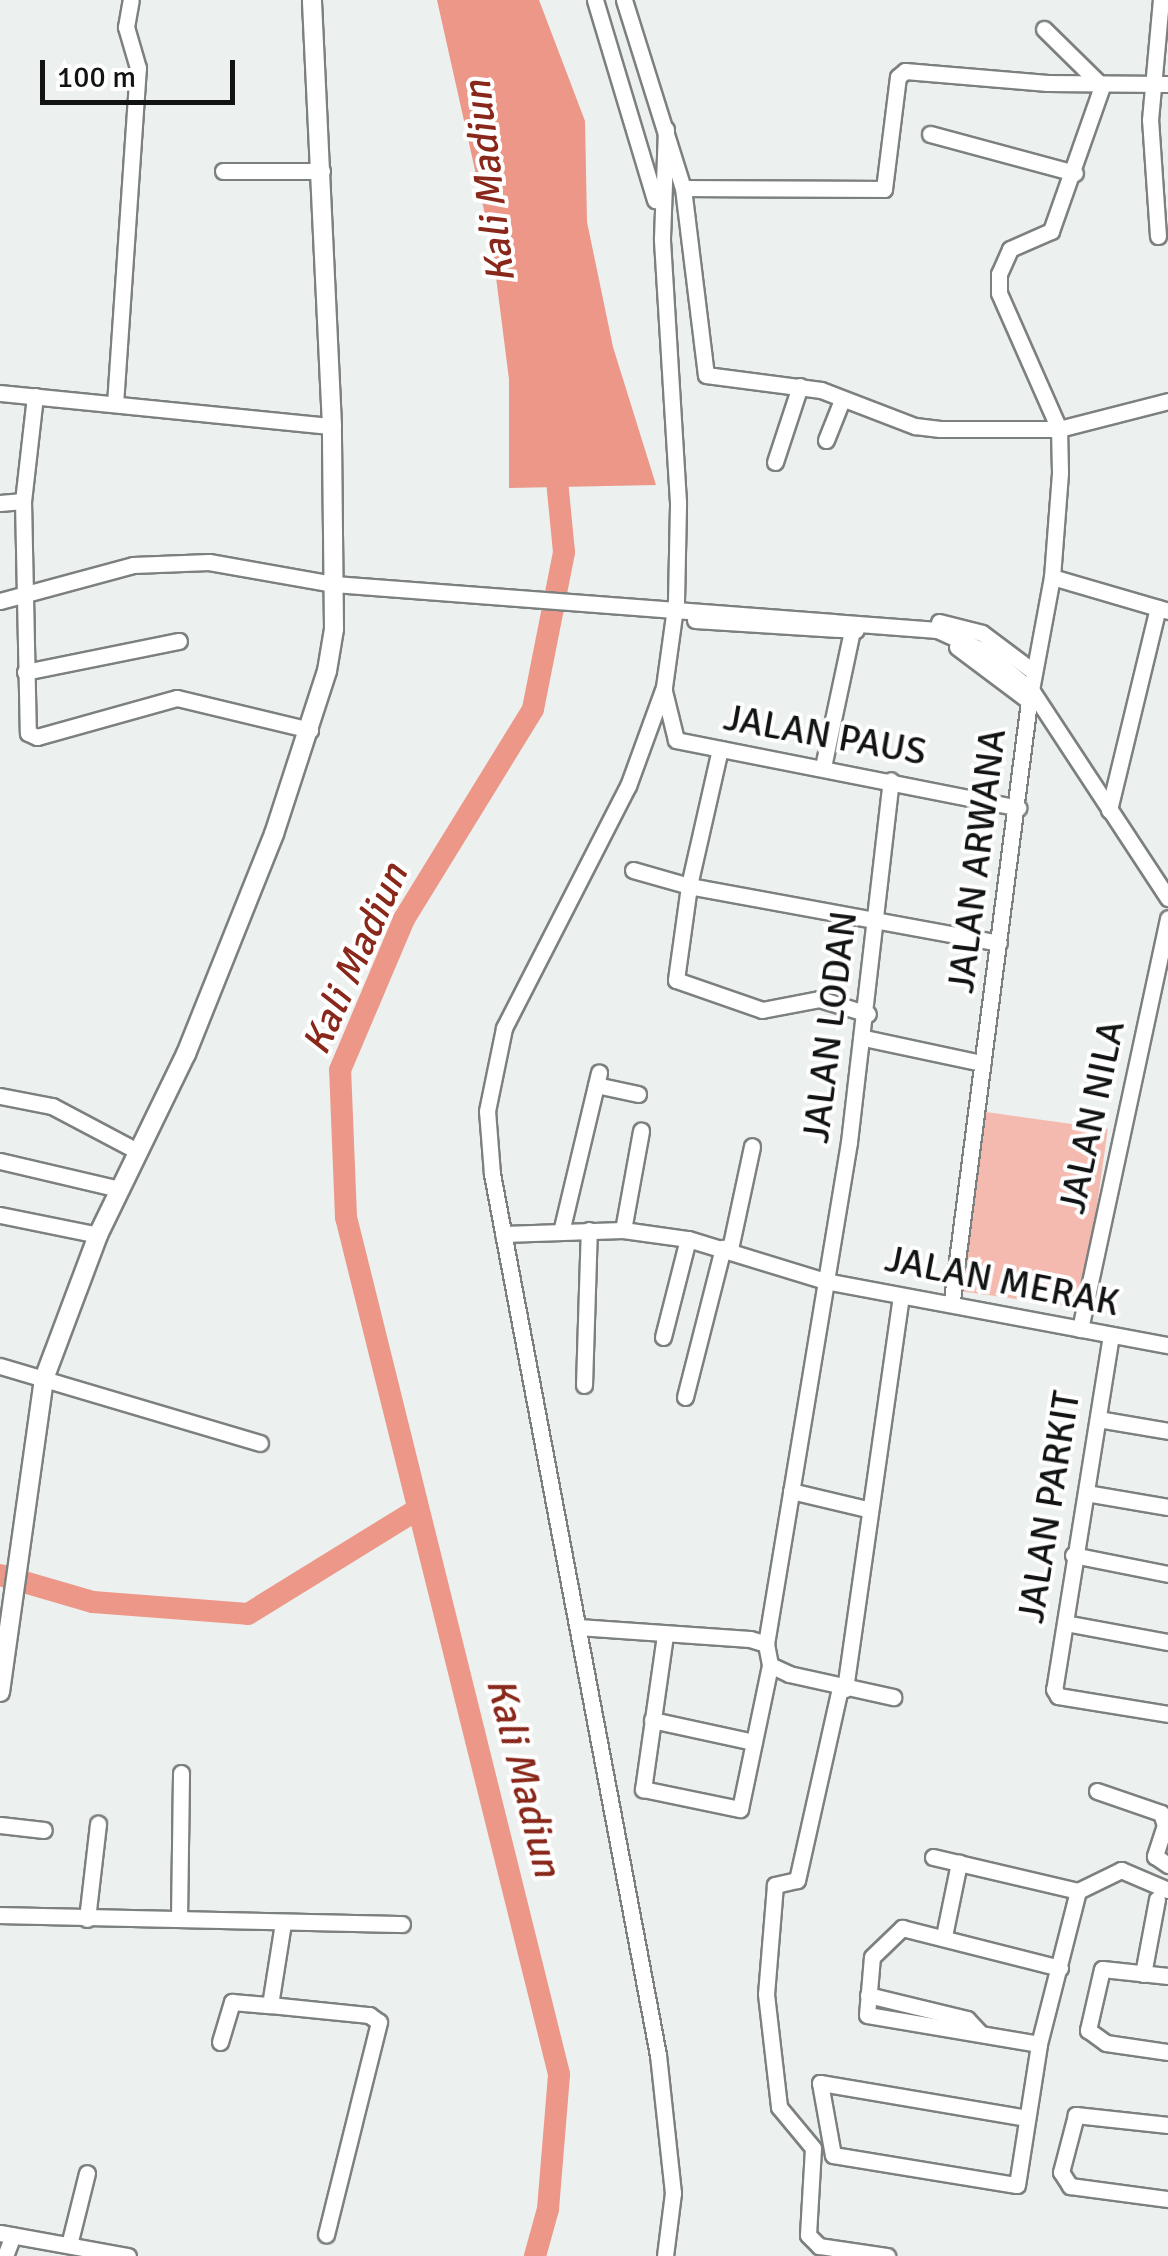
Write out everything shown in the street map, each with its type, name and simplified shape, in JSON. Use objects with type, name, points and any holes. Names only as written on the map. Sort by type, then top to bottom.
[{"type":"main road","points":[[0,1692],[20,1526],[44,1379],[98,1235],[186,1054],[310,730],[334,630],[332,426],[312,0]]},
{"type":"street","points":[[115,404],[138,68],[126,28],[131,0]]},
{"type":"street","points":[[595,0],[649,164],[662,238],[676,416],[673,606],[664,686],[628,786],[520,989],[494,1060],[488,1111],[503,1234],[670,2129],[673,2192],[665,2256]]},
{"type":"street","points":[[624,0],[683,188],[706,375],[800,386],[914,426],[1059,429],[1168,400]]},
{"type":"street","points":[[1158,236],[1150,120],[1162,84],[1161,0]]},
{"type":"street","points":[[1044,30],[1102,86]]},
{"type":"street","points":[[683,188],[885,173],[898,76],[906,71],[1102,86],[1162,84]]},
{"type":"street","points":[[1059,429],[1000,294],[1002,260],[1010,249],[1053,228],[1102,86]]},
{"type":"street","points":[[662,238],[666,129]]},
{"type":"street","points":[[930,134],[1075,173]]},
{"type":"street","points":[[224,171],[322,171]]},
{"type":"street","points":[[776,462],[800,386]]},
{"type":"street","points":[[0,393],[332,426]]},
{"type":"street","points":[[35,396],[23,501],[22,596],[33,736],[178,698],[310,730]]},
{"type":"street","points":[[826,440],[842,400]]},
{"type":"street","name":"JALAN ARWANA","points":[[952,1300],[1030,696],[1052,577],[1059,429]]},
{"type":"street","points":[[0,504],[23,501]]},
{"type":"street","points":[[0,601],[133,565],[183,561],[334,584],[673,606],[937,630],[984,651],[1030,696],[1168,898]]},
{"type":"street","points":[[1052,577],[1163,610],[1109,810]]},
{"type":"street","points":[[696,602],[926,619],[982,633],[1034,672]]},
{"type":"street","points":[[695,620],[852,630],[949,644],[1030,696]]},
{"type":"street","points":[[823,767],[852,630]]},
{"type":"street","points":[[25,672],[179,641]]},
{"type":"street","name":"JALAN PAUS","points":[[664,686],[671,735],[720,749],[1018,808]]},
{"type":"street","points":[[720,749],[690,886],[676,980],[762,1010],[818,999],[868,1014]]},
{"type":"street","name":"JALAN LODAN","points":[[766,1644],[868,1014],[891,780]]},
{"type":"street","points":[[633,870],[690,886],[999,943]]},
{"type":"street","name":"JALAN NILA","points":[[1080,1329],[1168,918]]},
{"type":"street","points":[[864,1038],[982,1063]]},
{"type":"street","points":[[562,1232],[597,1078],[638,1094]]},
{"type":"street","points":[[0,1096],[52,1106],[137,1151]]},
{"type":"street","points":[[623,1230],[641,1131]]},
{"type":"street","points":[[685,1396],[752,1146]]},
{"type":"street","points":[[0,1160],[119,1189]]},
{"type":"street","points":[[0,1215],[98,1235]]},
{"type":"street","points":[[584,1385],[589,1230]]},
{"type":"street","name":"JALAN MERAK","points":[[503,1234],[623,1230],[688,1239],[825,1280],[901,1296],[952,1300],[1168,1345]]},
{"type":"street","points":[[663,1337],[688,1239]]},
{"type":"street","points":[[887,2256],[819,2246],[808,2236],[813,2148],[780,2106],[766,1994],[776,1883],[797,1880],[842,1689],[901,1296]]},
{"type":"street","name":"JALAN PARKIT","points":[[1111,1334],[1054,1689],[1058,1696],[1168,1714]]},
{"type":"street","points":[[0,1366],[260,1443]]},
{"type":"street","points":[[1098,1419],[1168,1431]]},
{"type":"street","points":[[791,1491],[866,1509]]},
{"type":"street","points":[[1086,1493],[1168,1507]]},
{"type":"street","points":[[1073,1555],[1168,1574]]},
{"type":"street","points":[[1065,1623],[1168,1642]]},
{"type":"street","points":[[578,1627],[665,1635],[722,1633],[766,1644],[770,1665],[740,1810],[643,1789],[665,1635]]},
{"type":"street","points":[[770,1665],[842,1689],[892,1697]]},
{"type":"street","points":[[652,1720],[754,1742]]},
{"type":"street","points":[[179,1919],[180,1773]]},
{"type":"street","points":[[1097,1791],[1162,1813],[1165,1825],[1155,1856],[1167,1866]]},
{"type":"street","points":[[87,1919],[98,1824]]},
{"type":"street","points":[[0,1825],[44,1830]]},
{"type":"street","points":[[933,1856],[1078,1891],[1121,1870],[1162,1895],[1143,1974]]},
{"type":"street","points":[[944,1936],[959,1862]]},
{"type":"street","points":[[1027,2118],[820,2083],[834,2154],[924,2174],[1017,2185],[1039,2044],[1078,1891]]},
{"type":"street","points":[[0,1915],[402,1924]]},
{"type":"street","points":[[270,2004],[283,1923]]},
{"type":"street","points":[[1039,2044],[872,2016],[868,1995],[872,1957],[893,1932],[944,1936],[1060,1968]]},
{"type":"street","points":[[1168,1976],[1100,1972],[1089,2036],[1168,2052]]},
{"type":"street","points":[[220,2042],[232,2002],[369,2015],[379,2022],[326,2235]]},
{"type":"street","points":[[1168,2125],[1076,2115],[1060,2172],[1070,2186],[1168,2199]]},
{"type":"street","points":[[69,2245],[87,2172]]},
{"type":"street","points":[[6,2256],[6,2234],[128,2256]]},
{"type":"shaded area","points":[[986,1112],[1108,1129],[1083,1308],[961,1291]]},
{"type":"water","points":[[437,0],[539,0],[585,121],[587,222],[613,347],[656,485],[509,488],[509,379],[492,246]]},
{"type":"waterway","name":"Kali Madiun","points":[[535,2256],[548,2209],[559,2074],[346,1217],[340,1070],[404,919],[533,709],[564,552],[555,461]]},
{"type":"waterway","points":[[0,1575],[93,1602],[248,1614],[415,1511]]}]
